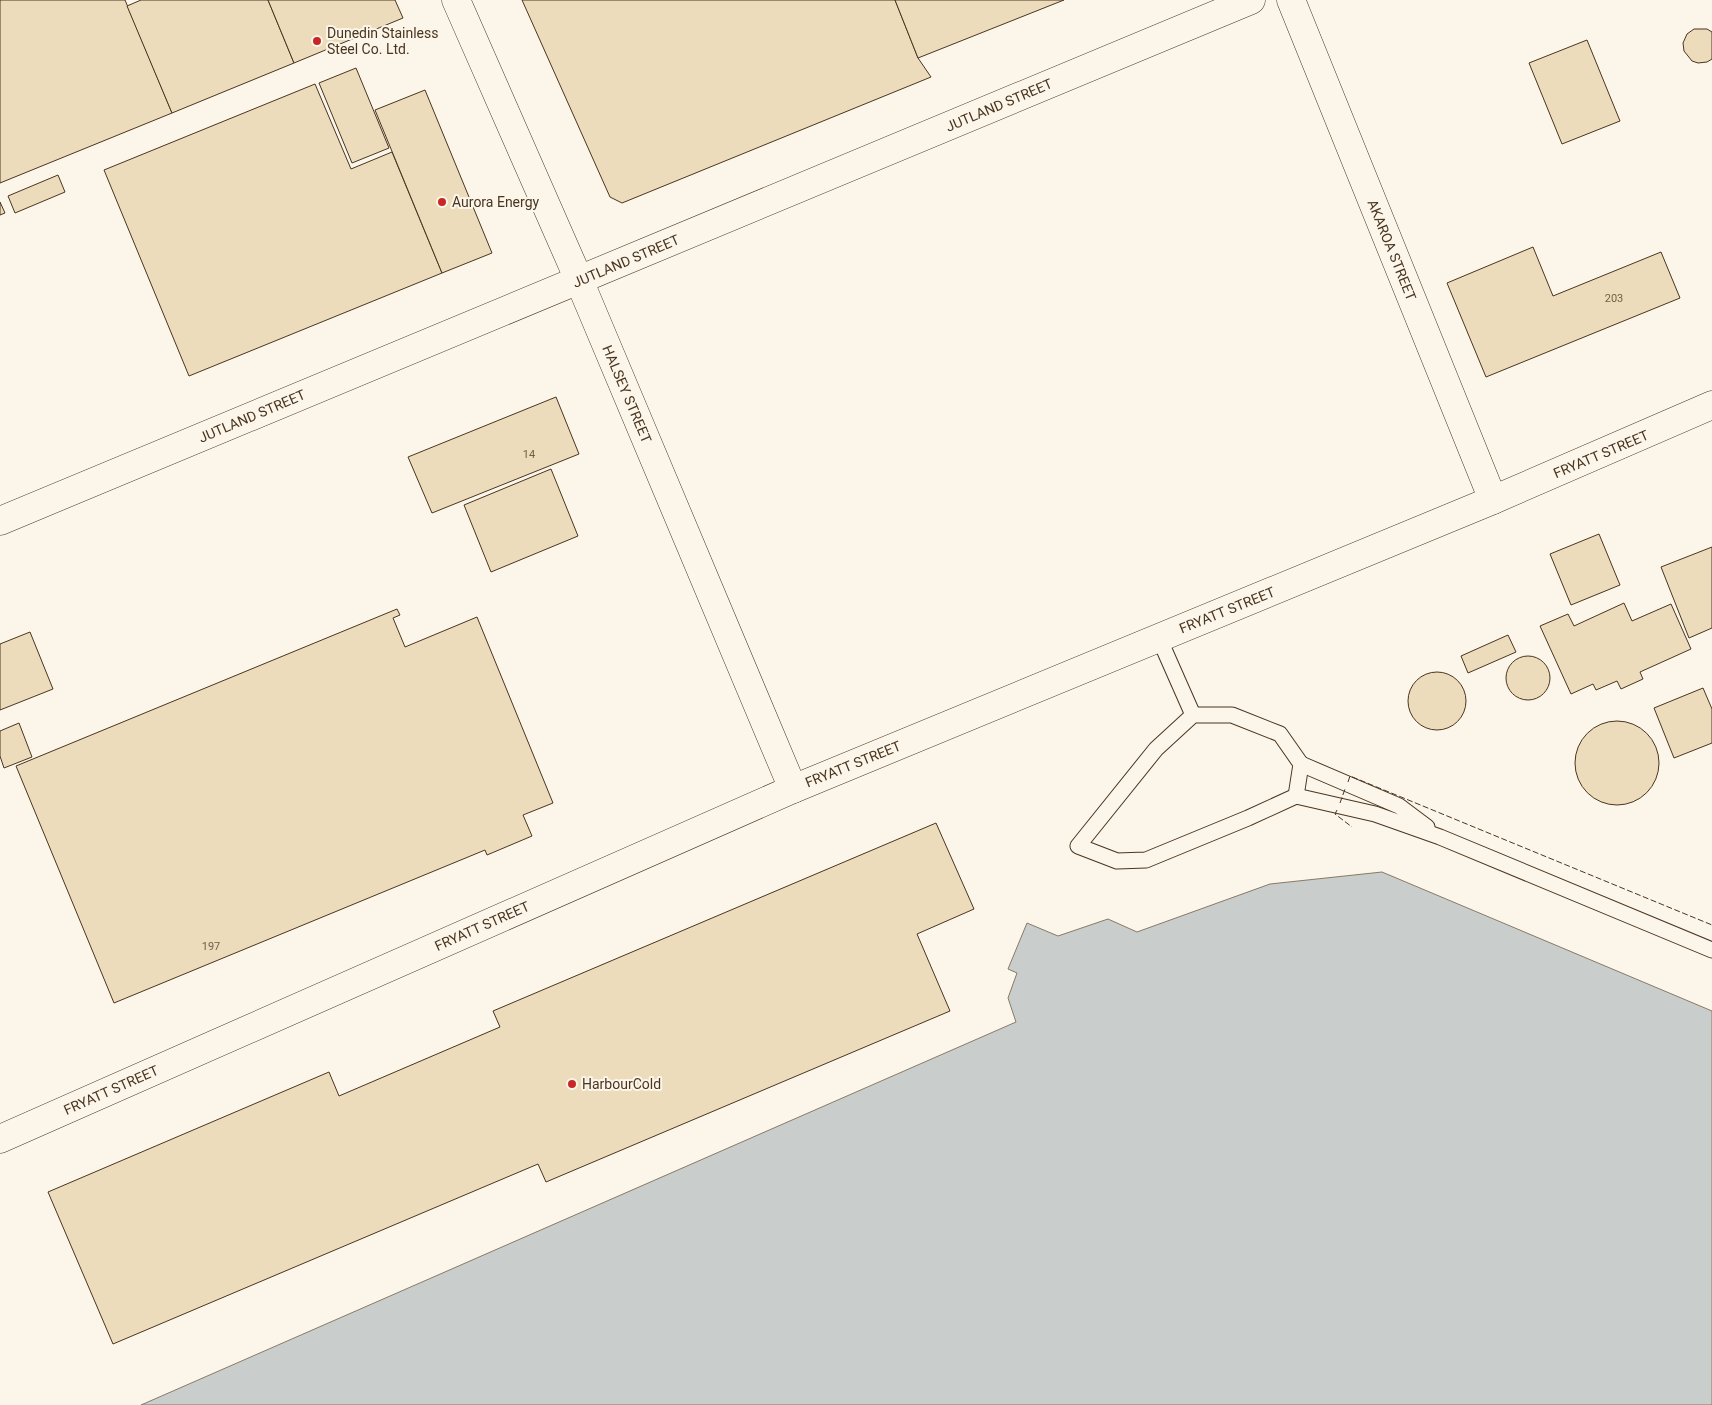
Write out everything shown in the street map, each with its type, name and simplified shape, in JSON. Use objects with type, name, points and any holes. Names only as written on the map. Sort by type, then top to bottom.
[{"type":"street","name":"HALSEY STREET","points":[[456,0],[579,280],[793,789]]},
{"type":"street","name":"JUTLAND STREET","points":[[0,521],[1251,0]]},
{"type":"street","name":"AKAROA STREET","points":[[1291,0],[1493,500]]},
{"type":"street","name":"FRYATT STREET","points":[[0,1139],[793,789],[1493,500],[1712,405]]},
{"type":"lane","points":[[1159,638],[1193,715]]},
{"type":"lane","points":[[1440,837],[1398,806],[1302,764],[1280,734],[1232,715],[1193,715],[1156,749],[1078,846],[1116,861],[1146,860],[1296,796],[1375,814],[1440,837],[1712,950]]},
{"type":"lane","points":[[1296,796],[1302,764]]},
{"type":"shaded area","points":[[1382,872],[1712,1011],[1712,1405],[141,1405],[1016,1022],[1008,998],[1017,973],[1008,969],[1027,923],[1058,936],[1108,919],[1137,932],[1270,884]]},
{"type":"building","points":[[0,0],[125,0],[172,113],[0,183]]},
{"type":"building","points":[[141,0],[268,0],[294,63],[172,113],[127,6]]},
{"type":"building","name":"Dunedin Stainless Steel Co. Ltd.","points":[[268,0],[395,0],[403,18],[294,63]]},
{"type":"building","points":[[522,0],[895,0],[918,58],[931,77],[622,203],[610,197]]},
{"type":"building","points":[[895,0],[1064,0],[918,58]]},
{"type":"building","points":[[1694,29],[1707,29],[1712,32],[1712,59],[1707,62],[1698,63],[1692,61],[1684,51],[1683,43],[1687,34]]},
{"type":"building","points":[[1587,40],[1620,121],[1562,144],[1529,63]]},
{"type":"building","points":[[356,68],[389,148],[352,163],[319,83]]},
{"type":"building","points":[[315,84],[351,169],[392,152],[442,273],[189,376],[104,170]]},
{"type":"building","name":"Aurora Energy","points":[[425,90],[492,253],[442,273],[375,110]]},
{"type":"building","points":[[58,175],[65,192],[15,213],[8,196]]},
{"type":"building","points":[[0,202],[5,213],[0,215]]},
{"type":"building","points":[[1533,247],[1553,296],[1661,252],[1680,298],[1486,377],[1447,283]]},
{"type":"building","points":[[556,397],[579,454],[432,513],[408,457]]},
{"type":"building","points":[[551,469],[578,536],[491,572],[464,505]]},
{"type":"building","points":[[1599,534],[1620,585],[1571,605],[1550,554]]},
{"type":"building","points":[[1712,547],[1712,628],[1689,638],[1661,567]]},
{"type":"building","points":[[1624,603],[1632,621],[1671,604],[1691,649],[1640,672],[1643,679],[1621,689],[1617,681],[1596,690],[1593,684],[1571,694],[1540,626],[1568,614],[1574,626]]},
{"type":"building","points":[[397,609],[400,615],[393,618],[405,647],[477,617],[553,803],[523,815],[532,836],[487,855],[485,850],[114,1003],[16,766]]},
{"type":"building","points":[[30,632],[53,689],[0,710],[0,644]]},
{"type":"building","points":[[1508,635],[1516,652],[1468,673],[1461,656]]},
{"type":"building","points":[[1524,656],[1532,656],[1544,662],[1550,678],[1544,694],[1532,700],[1524,700],[1512,694],[1506,682],[1506,674],[1512,662]]},
{"type":"building","points":[[1431,672],[1443,672],[1458,680],[1466,695],[1466,707],[1458,722],[1443,730],[1431,730],[1416,722],[1408,707],[1408,695],[1416,680]]},
{"type":"building","points":[[1703,688],[1712,709],[1712,743],[1674,758],[1654,708]]},
{"type":"building","points":[[1617,721],[1633,724],[1647,733],[1656,747],[1659,763],[1656,779],[1647,793],[1633,802],[1617,805],[1601,802],[1587,793],[1578,779],[1575,763],[1578,747],[1587,733],[1601,724]]},
{"type":"building","points":[[19,723],[32,757],[4,768],[0,756],[0,731]]},
{"type":"building","name":"HarbourCold","points":[[936,823],[974,909],[917,934],[950,1011],[546,1182],[538,1164],[113,1344],[48,1192],[329,1072],[339,1096],[500,1027],[493,1011]]},
{"type":"fence","points":[[1348,782],[1350,776],[1712,925]]},
{"type":"fence","points":[[1340,803],[1345,789]]},
{"type":"fence","points":[[1337,810],[1335,814],[1352,827]]},
{"type":"place","name":"Dunedin Stainless Steel Co. Ltd.","points":[[317,41]]},
{"type":"place","name":"Aurora Energy","points":[[442,202]]},
{"type":"place","name":"HarbourCold","points":[[572,1084]]}]
